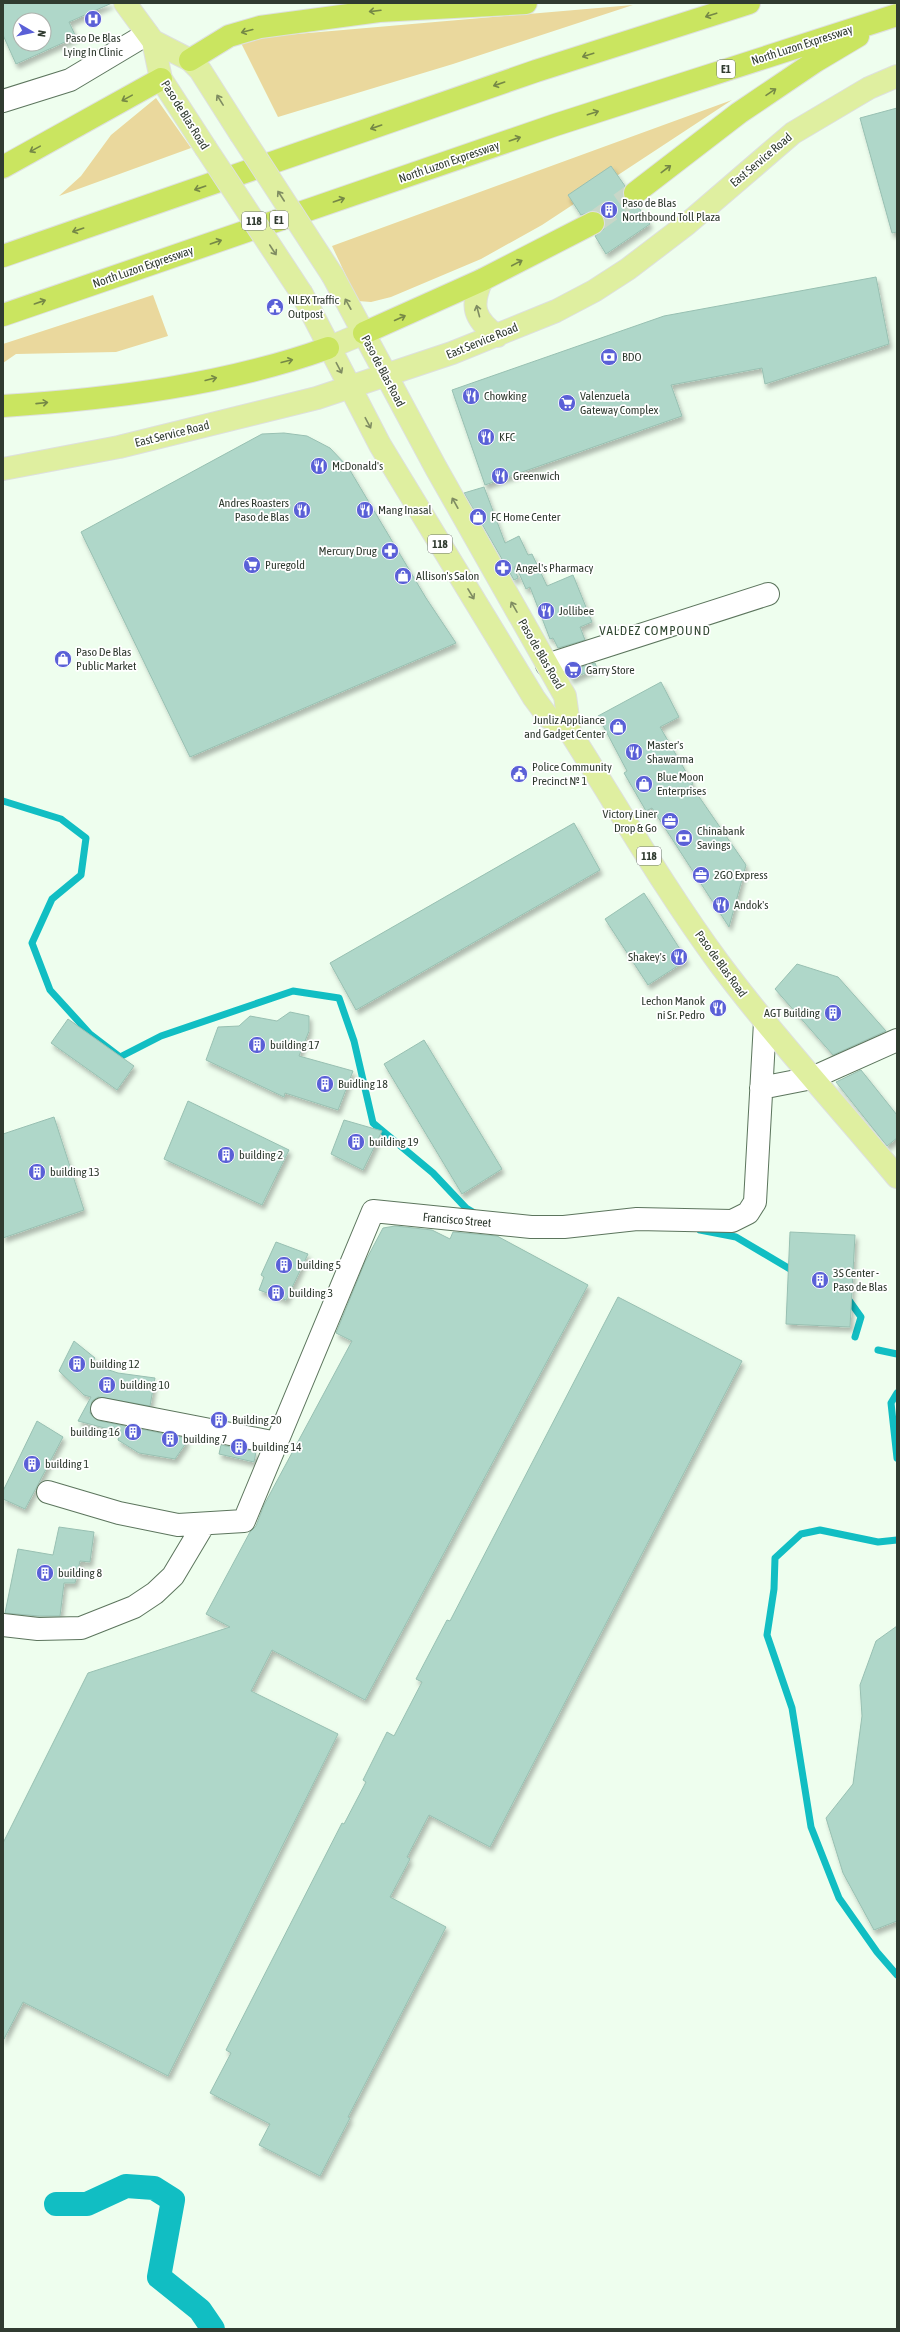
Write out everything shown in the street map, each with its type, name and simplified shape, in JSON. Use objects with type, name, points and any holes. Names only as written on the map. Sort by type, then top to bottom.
[{"type":"highway","points":[[190,60],[229,36],[260,27],[379,10],[526,3]]},
{"type":"highway","points":[[3,256],[536,71],[749,3]]},
{"type":"highway","name":"North Luzon Expressway","points":[[3,315],[548,128],[897,15]]},
{"type":"highway","points":[[635,193],[739,113],[816,61],[852,38],[897,22]]},
{"type":"highway","points":[[3,167],[161,79]]},
{"type":"highway","points":[[364,333],[482,280],[593,223]]},
{"type":"highway","points":[[3,406],[174,388],[302,357],[328,348]]},
{"type":"main road","name":"Paso de Blas Road","points":[[125,3],[150,37],[161,79],[302,294],[328,348],[380,445],[534,698],[548,717],[570,732],[688,917],[722,967],[765,1022],[897,1177]]},
{"type":"main road","name":"Paso de Blas Road","points":[[150,37],[190,60],[200,70],[332,276],[364,333],[385,376],[565,696],[570,732]]},
{"type":"main road","points":[[161,79],[190,60]]},
{"type":"main road","name":"East Service Road","points":[[3,469],[119,447],[350,388],[497,336],[556,310],[599,288],[628,269],[687,224],[793,133],[862,92],[897,76]]},
{"type":"main road","points":[[482,280],[476,295],[476,312],[484,326],[497,336]]},
{"type":"main road","points":[[328,348],[364,333]]},
{"type":"street","points":[[3,101],[70,80],[150,37]]},
{"type":"street","points":[[547,665],[768,594]]},
{"type":"street","name":"Francisco Street","points":[[204,1524],[244,1521],[373,1212],[531,1227],[564,1227],[637,1219],[732,1221],[748,1213],[755,1202],[765,1022]]},
{"type":"street","points":[[761,1088],[812,1078],[897,1040]]},
{"type":"street","points":[[102,1409],[277,1443]]},
{"type":"street","points":[[3,1625],[38,1629],[81,1628],[134,1607],[155,1594],[173,1576],[204,1524],[170,1523],[119,1513],[48,1492]]},
{"type":"shaded area","points":[[633,5],[453,64],[278,117],[239,39]]},
{"type":"shaded area","points":[[156,98],[191,148],[59,196],[81,176],[111,135]]},
{"type":"shaded area","points":[[732,100],[542,225],[481,259],[391,297],[371,302],[358,301],[332,246]]},
{"type":"shaded area","points":[[153,295],[168,336],[116,352],[16,354],[3,363],[3,344]]},
{"type":"building","points":[[3,3],[112,3],[69,22],[76,37],[52,48],[52,12],[12,12],[12,52],[43,52],[16,64],[3,35]]},
{"type":"building","points":[[897,108],[897,232],[892,233],[860,118]]},
{"type":"building","name":"Paso de Blas Northbound Toll Plaza","points":[[611,166],[625,186],[623,194],[625,200],[631,205],[637,205],[650,224],[606,254],[595,236],[604,229],[604,217],[594,211],[581,215],[568,195]]},
{"type":"building","points":[[876,277],[889,344],[765,384],[762,368],[671,385],[682,416],[485,485],[452,390],[664,316]]},
{"type":"building","name":"Puregold","points":[[284,433],[307,436],[330,448],[348,467],[426,598],[456,643],[190,757],[81,532],[262,434]]},
{"type":"building","points":[[484,487],[505,543],[519,536],[528,555],[532,554],[547,586],[573,575],[592,622],[580,627],[585,640],[558,648],[553,638],[550,639],[530,587],[526,589],[518,571],[523,569],[521,564],[514,567],[518,578],[514,580],[464,493]]},
{"type":"building","points":[[595,663],[597,668],[571,679],[568,671]]},
{"type":"building","points":[[661,682],[679,717],[660,727],[693,784],[691,785],[746,865],[729,927],[652,808],[646,811],[624,773],[627,771],[598,716]]},
{"type":"building","points":[[574,823],[600,870],[356,1010],[330,963]]},
{"type":"building","points":[[644,893],[687,960],[648,985],[605,919]]},
{"type":"building","name":"AGT Building","points":[[797,964],[838,977],[886,1031],[833,1055],[775,989]]},
{"type":"building","name":"building 17","points":[[290,1012],[309,1016],[309,1031],[299,1056],[353,1071],[338,1110],[285,1093],[284,1097],[206,1060],[218,1027],[239,1026],[250,1016],[277,1021]]},
{"type":"building","points":[[68,1019],[134,1066],[117,1090],[51,1043]]},
{"type":"building","points":[[424,1040],[502,1169],[462,1194],[384,1064]]},
{"type":"building","points":[[861,1070],[897,1115],[897,1138],[887,1146],[836,1082]]},
{"type":"building","name":"building 2","points":[[188,1101],[289,1150],[262,1205],[164,1159]]},
{"type":"building","name":"building 13","points":[[54,1117],[84,1210],[3,1238],[3,1134]]},
{"type":"building","name":"building 19","points":[[344,1120],[382,1131],[363,1170],[331,1154]]},
{"type":"building","points":[[395,1226],[432,1230],[450,1239],[453,1232],[497,1236],[588,1285],[365,1700],[272,1650],[251,1691],[338,1734],[168,2076],[23,2002],[3,2041],[3,1843],[88,1673],[230,1627],[206,1614],[250,1532],[256,1526],[264,1505],[352,1341],[336,1333],[365,1262],[383,1228]]},
{"type":"building","name":"3S Center - Paso de Blas","points":[[790,1232],[855,1235],[850,1327],[786,1324]]},
{"type":"building","points":[[276,1242],[308,1254],[286,1300],[259,1290],[264,1277],[261,1275]]},
{"type":"building","points":[[618,1297],[742,1361],[490,1847],[429,1815],[407,1857],[410,1859],[390,1897],[446,1927],[348,2117],[350,2118],[320,2176],[259,2145],[270,2124],[210,2093],[231,2053],[226,2050],[342,1823],[344,1824],[366,1782],[363,1780],[387,1732],[394,1736],[422,1682],[416,1679],[447,1620],[450,1621]]},
{"type":"building","points":[[74,1341],[95,1358],[91,1364],[118,1373],[155,1378],[150,1406],[98,1397],[92,1401],[90,1413],[94,1418],[100,1421],[186,1438],[186,1443],[175,1459],[139,1453],[118,1440],[120,1432],[78,1421],[91,1397],[84,1395],[59,1371]]},
{"type":"building","name":"building 1","points":[[37,1421],[63,1437],[25,1509],[3,1499],[3,1491]]},
{"type":"building","points":[[221,1445],[256,1452],[254,1462],[219,1454]]},
{"type":"building","name":"building 8","points":[[59,1527],[94,1532],[90,1562],[80,1561],[75,1583],[64,1583],[60,1616],[5,1613],[18,1549],[53,1555]]},
{"type":"building","points":[[897,1626],[897,1921],[874,1930],[843,1873],[826,1818],[853,1784],[862,1716],[860,1685],[876,1641]]},
{"type":"waterway","points":[[3,801],[61,819],[86,838],[81,875],[52,899],[32,943],[50,990],[90,1034],[120,1057],[161,1036],[293,991],[339,998],[354,1041],[373,1123],[433,1173],[466,1208],[476,1214]]},
{"type":"waterway","points":[[700,1230],[736,1237],[795,1272]]},
{"type":"waterway","points":[[846,1296],[861,1317],[855,1337]]},
{"type":"waterway","points":[[878,1350],[897,1354]]},
{"type":"waterway","points":[[897,1393],[891,1403],[897,1458]]},
{"type":"waterway","points":[[897,1540],[878,1542],[820,1530],[801,1534],[775,1558],[774,1589],[767,1635],[792,1708],[811,1827],[839,1898],[877,1952],[897,1975]]},
{"type":"waterway","points":[[56,2204],[87,2204],[126,2186],[154,2188],[173,2200],[159,2277],[200,2310],[213,2329]]},
{"type":"tunnel","points":[[593,223],[635,193]]},
{"type":"place","name":"Paso De Blas Lying In Clinic","points":[[93,19]]},
{"type":"place","name":"Paso de Blas Northbound Toll Plaza","points":[[609,210]]},
{"type":"place","name":"NLEX Traffic Outpost","points":[[275,307]]},
{"type":"place","name":"BDO","points":[[609,357]]},
{"type":"place","name":"Chowking","points":[[471,396]]},
{"type":"place","name":"Valenzuela Gateway Complex","points":[[567,403]]},
{"type":"place","name":"KFC","points":[[486,437]]},
{"type":"place","name":"McDonald's","points":[[319,466]]},
{"type":"place","name":"Greenwich","points":[[500,476]]},
{"type":"place","name":"Andres Roasters Paso de Blas","points":[[302,510]]},
{"type":"place","name":"Mang Inasal","points":[[365,510]]},
{"type":"place","name":"FC Home Center","points":[[478,517]]},
{"type":"place","name":"Mercury Drug","points":[[390,551]]},
{"type":"place","name":"Puregold","points":[[252,565]]},
{"type":"place","name":"Angel's Pharmacy","points":[[503,568]]},
{"type":"place","name":"Allison's Salon","points":[[403,576]]},
{"type":"place","name":"Jollibee","points":[[546,611]]},
{"type":"place","name":"Paso De Blas Public Market","points":[[63,659]]},
{"type":"place","name":"Garry Store","points":[[573,670]]},
{"type":"place","name":"Junliz Appliance and Gadget Center","points":[[618,727]]},
{"type":"place","name":"Master's Shawarma","points":[[634,752]]},
{"type":"place","name":"Police Community Precinct № 1","points":[[519,774]]},
{"type":"place","name":"Blue Moon Enterprises","points":[[644,784]]},
{"type":"place","name":"Victory Liner Drop & Go","points":[[670,821]]},
{"type":"place","name":"Chinabank Savings","points":[[684,838]]},
{"type":"place","name":"2GO Express","points":[[701,875]]},
{"type":"place","name":"Andok's","points":[[721,905]]},
{"type":"place","name":"Shakey's","points":[[679,957]]},
{"type":"place","name":"Lechon Manok ni Sr. Pedro","points":[[718,1008]]},
{"type":"place","name":"AGT Building","points":[[833,1013]]},
{"type":"place","name":"building 17","points":[[257,1045]]},
{"type":"place","name":"Buidling 18","points":[[325,1084]]},
{"type":"place","name":"building 19","points":[[356,1142]]},
{"type":"place","name":"building 2","points":[[226,1155]]},
{"type":"place","name":"building 13","points":[[37,1172]]},
{"type":"place","name":"building 5","points":[[284,1265]]},
{"type":"place","name":"3S Center - Paso de Blas","points":[[820,1280]]},
{"type":"place","name":"building 3","points":[[276,1293]]},
{"type":"place","name":"building 12","points":[[77,1364]]},
{"type":"place","name":"building 10","points":[[107,1385]]},
{"type":"place","name":"Building 20","points":[[219,1420]]},
{"type":"place","name":"building 16","points":[[133,1432]]},
{"type":"place","name":"building 7","points":[[170,1439]]},
{"type":"place","name":"building 14","points":[[239,1447]]},
{"type":"place","name":"building 1","points":[[32,1464]]},
{"type":"place","name":"building 8","points":[[45,1573]]},
{"type":"district","name":"VALDEZ COMPOUND","points":[[655,630]]}]
